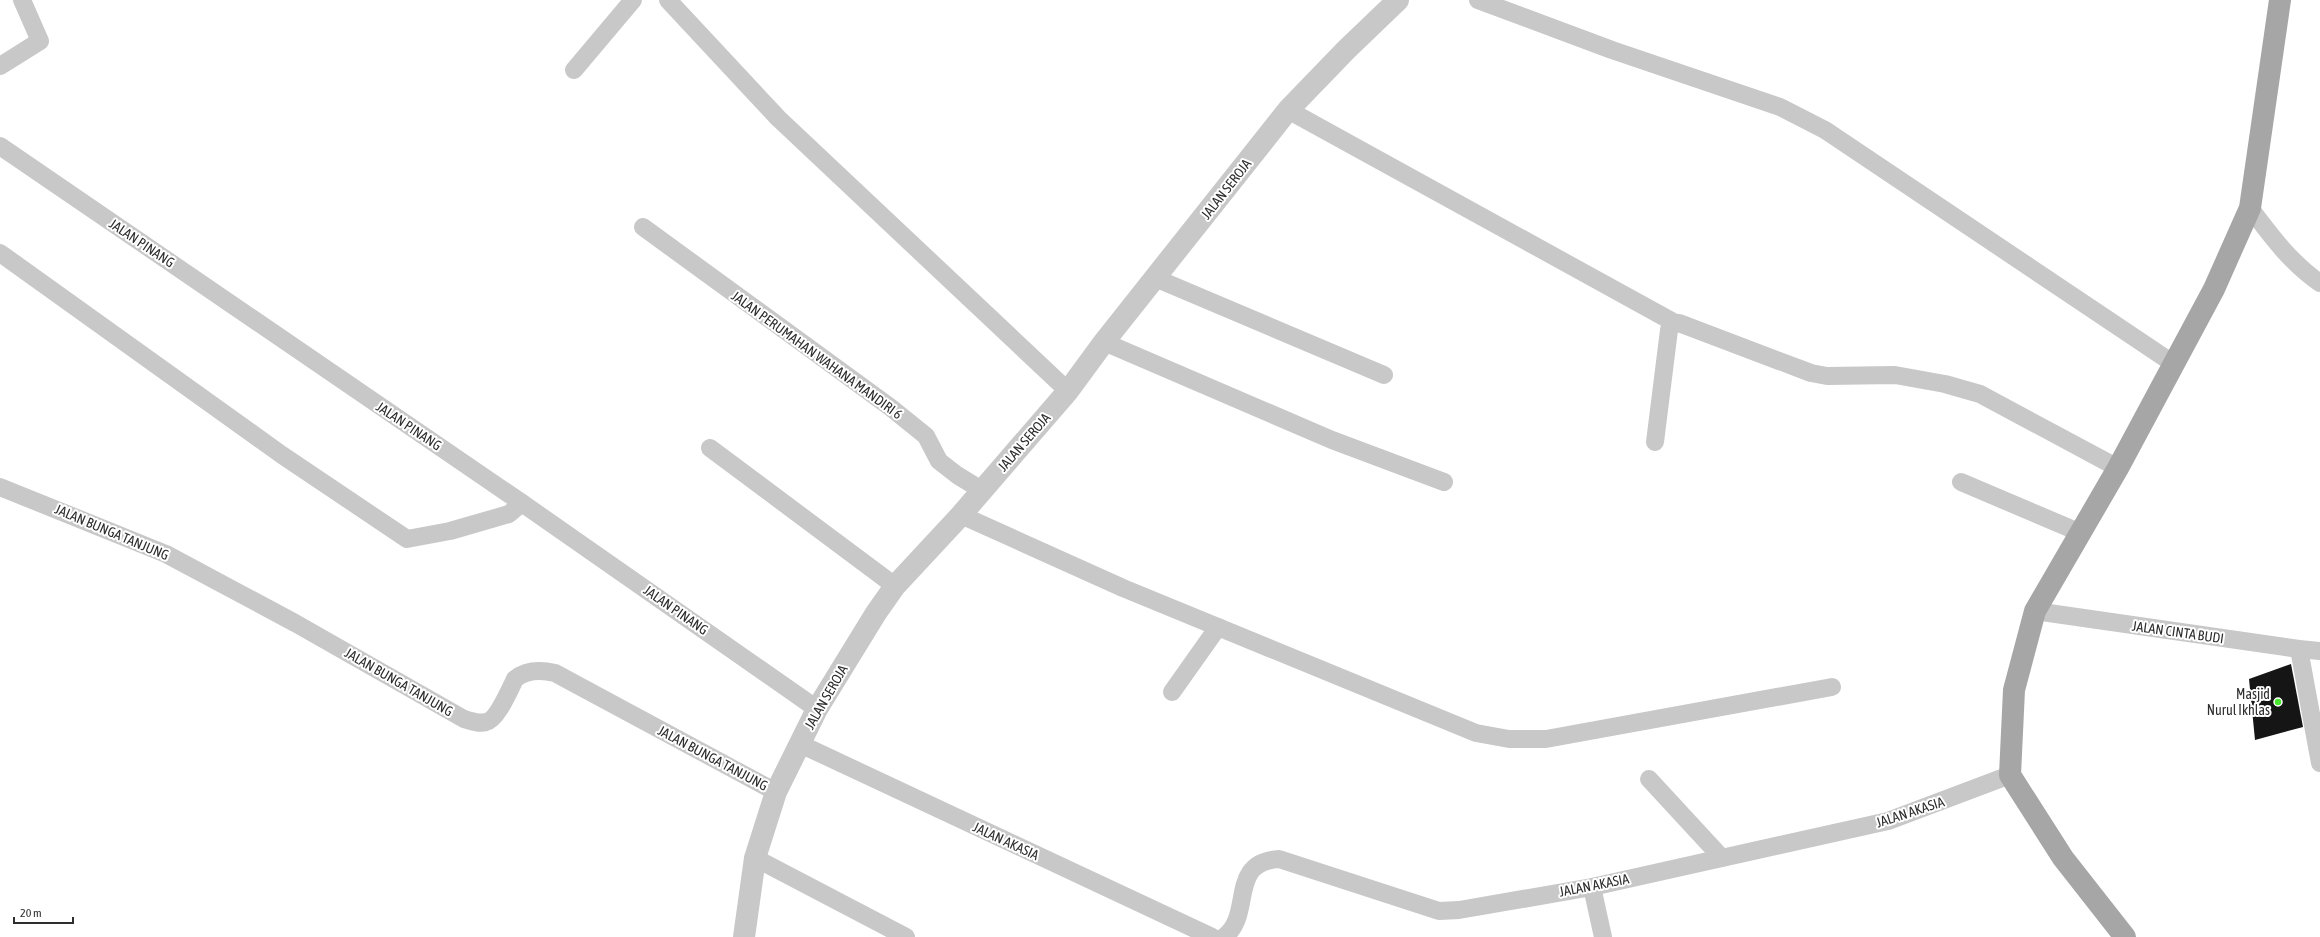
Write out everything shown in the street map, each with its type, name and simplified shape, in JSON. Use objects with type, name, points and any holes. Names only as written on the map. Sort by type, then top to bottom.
[{"type":"main road","points":[[2125,937],[2063,858],[2010,775],[2014,690],[2035,611],[2118,468],[2214,290],[2250,208],[2280,0]]},
{"type":"street","points":[[0,66],[40,41],[22,0]]},
{"type":"street","points":[[574,70],[633,0]]},
{"type":"street","points":[[668,0],[778,118],[1068,390]]},
{"type":"street","name":"JALAN SEROJA","points":[[744,937],[755,858],[776,792],[817,709],[895,586],[983,491],[1068,390],[1104,342],[1288,110],[1346,50],[1398,0]]},
{"type":"street","points":[[1478,0],[1612,50],[1780,107],[1825,130],[2174,364]]},
{"type":"street","points":[[1288,110],[1675,323],[1733,342],[1811,373],[1827,376],[1895,375],[1945,384],[1980,394],[2118,468]]},
{"type":"street","name":"JALAN PINANG","points":[[2,153],[522,503],[817,709]]},
{"type":"street","points":[[2250,208],[2284,252],[2306,273],[2320,283]]},
{"type":"street","name":"JALAN PERUMAHAN WAHANA MANDIRI 6","points":[[643,227],[890,407],[926,436],[939,461],[957,475],[983,491]]},
{"type":"street","points":[[0,253],[275,450],[407,539],[450,531],[509,514],[522,503]]},
{"type":"street","points":[[1155,278],[1384,375]]},
{"type":"street","points":[[1655,442],[1669,330],[1675,323]]},
{"type":"street","points":[[1104,342],[1332,440],[1444,482]]},
{"type":"street","points":[[710,448],[895,586]]},
{"type":"street","points":[[1961,482],[2081,533]]},
{"type":"street","name":"JALAN BUNGA TANJUNG","points":[[0,487],[166,554],[295,623],[464,720],[478,723],[493,719],[515,679],[520,675],[544,671],[555,673],[776,792]]},
{"type":"street","points":[[961,515],[1123,588],[1476,733],[1509,739],[1546,739],[1832,687]]},
{"type":"street","name":"JALAN CINTA BUDI","points":[[2035,611],[2320,651]]},
{"type":"street","points":[[1172,692],[1218,627]]},
{"type":"street","points":[[2299,649],[2320,763]]},
{"type":"street","name":"JALAN AKASIA","points":[[800,744],[1212,937]]},
{"type":"street","name":"JALAN AKASIA","points":[[1224,937],[1232,930],[1250,870],[1266,860],[1279,859],[1439,911],[1459,910],[1592,887],[1888,821],[2010,775]]},
{"type":"street","points":[[1649,779],[1722,858]]},
{"type":"street","points":[[755,858],[906,937]]},
{"type":"street","points":[[1592,887],[1603,937]]},
{"type":"building","name":"Masjid Nurul Ikhlas","points":[[2291,664],[2303,727],[2255,740],[2249,679]]},
{"type":"place","name":"Masjid Nurul Ikhlas","points":[[2278,702]]}]
